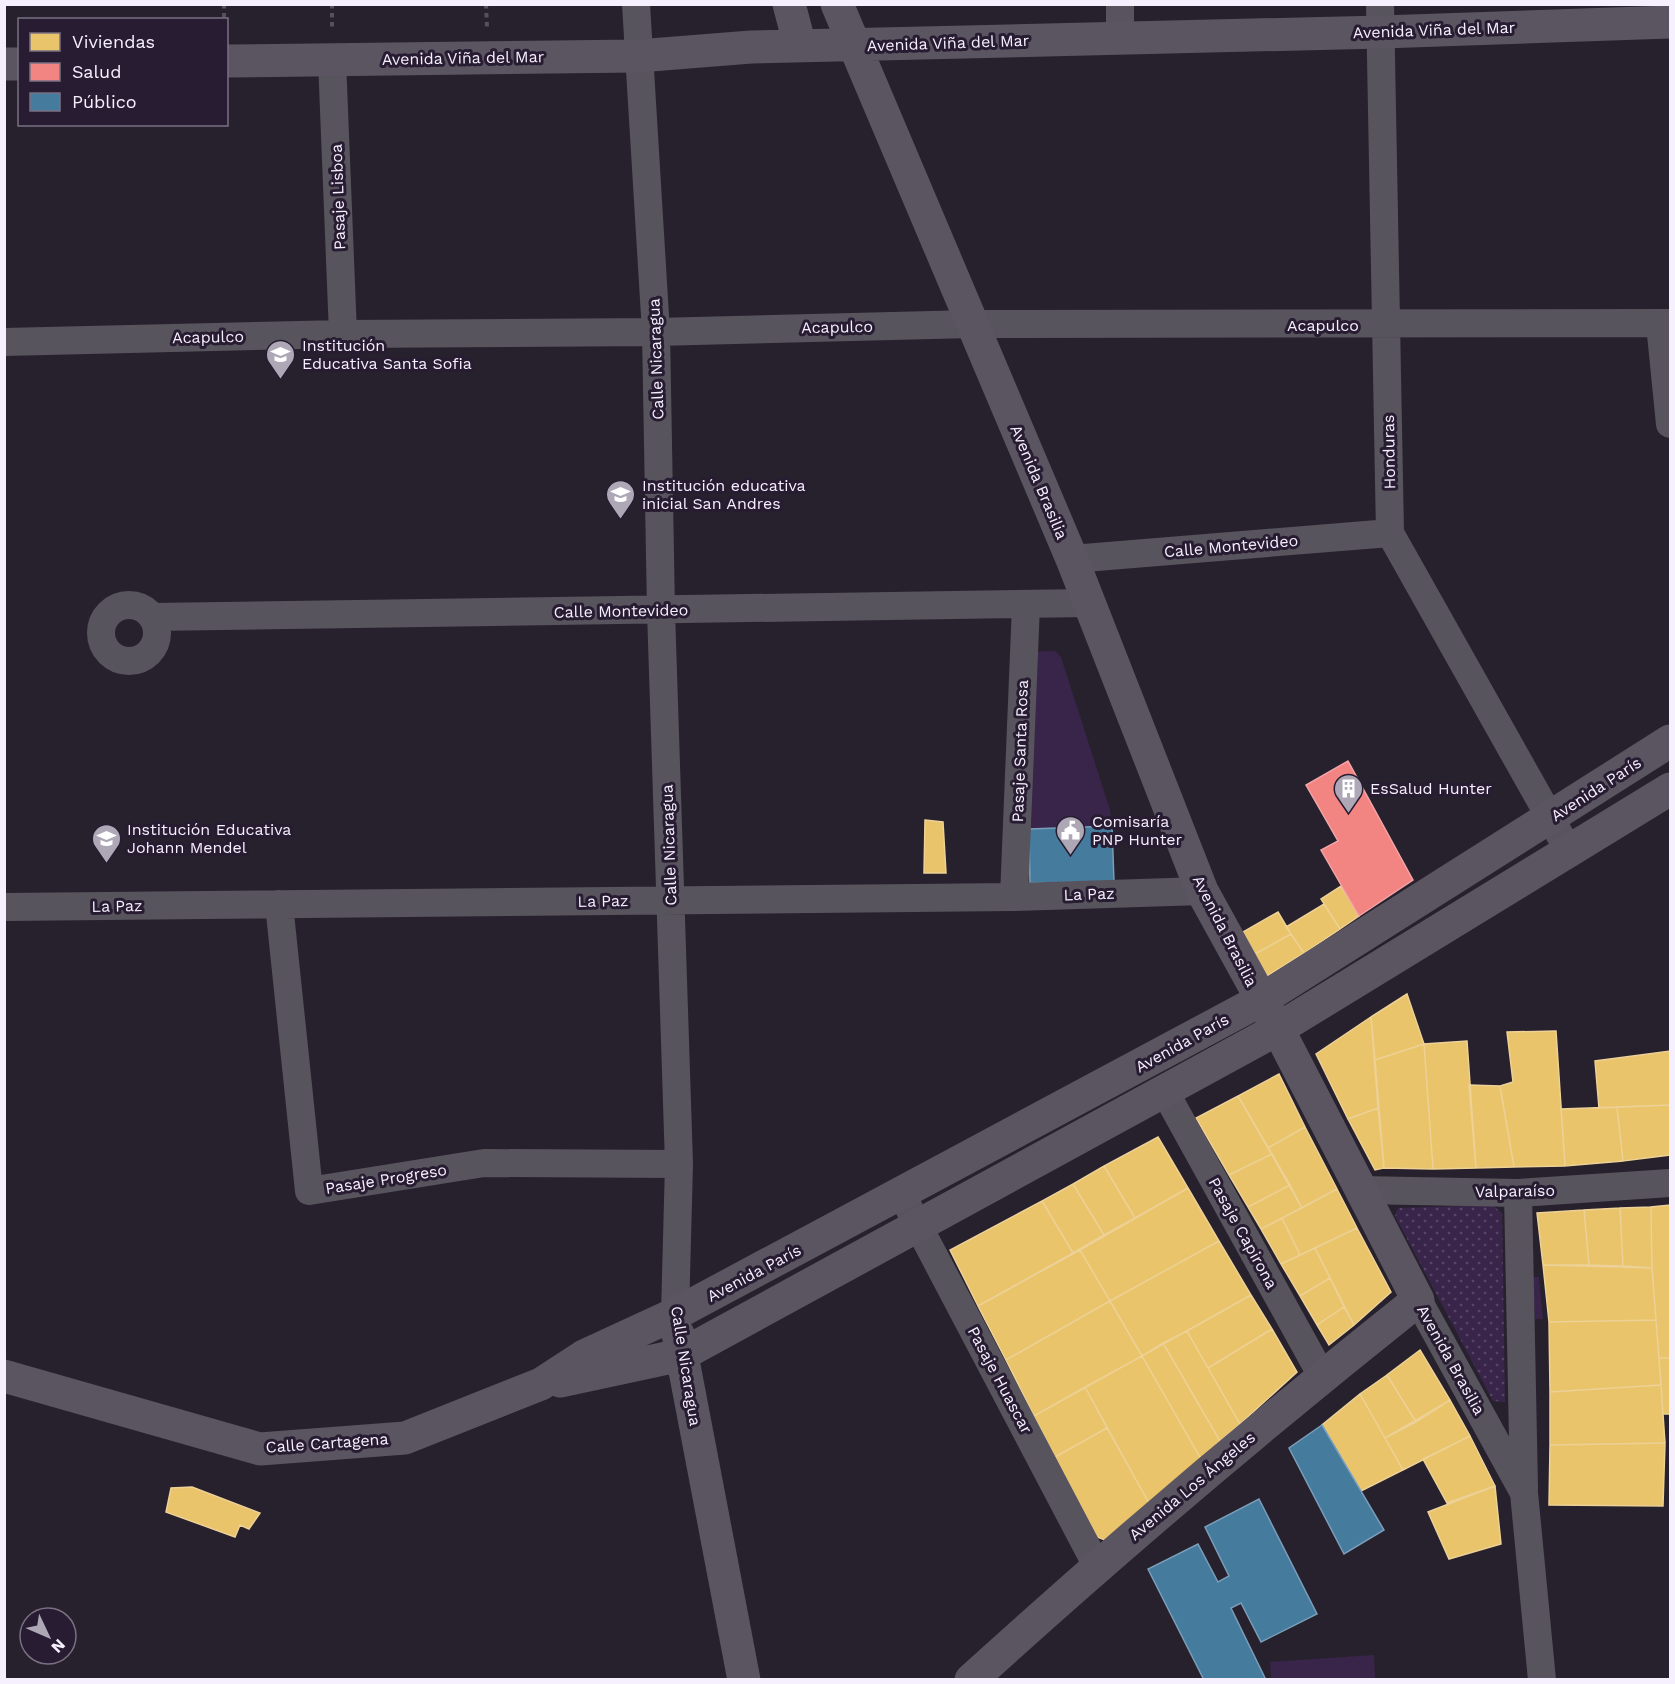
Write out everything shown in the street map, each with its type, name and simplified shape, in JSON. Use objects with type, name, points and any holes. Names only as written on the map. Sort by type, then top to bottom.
[{"type":"street","name":"Calle Nicaragua","points":[[636,4],[656,332],[679,1164],[675,1314],[744,1680]]},
{"type":"street","points":[[789,4],[800,46]]},
{"type":"street","name":"Avenida Brasilia","points":[[837,4],[1072,559],[1202,891],[1278,1029],[1418,1300],[1524,1493],[1542,1680]]},
{"type":"street","points":[[1120,4],[1120,39]]},
{"type":"street","name":"Avenida Viña del Mar","points":[[228,61],[638,56],[751,47],[1120,39],[1381,18],[1671,22]]},
{"type":"street","name":"Honduras","points":[[1381,18],[1390,533],[1570,853]]},
{"type":"street","name":"Pasaje Lisboa","points":[[332,60],[343,334]]},
{"type":"street","points":[[1665,323],[1671,424]]},
{"type":"street","name":"Acapulco","points":[[4,342],[343,334],[656,332],[972,324],[1665,323]]},
{"type":"street","name":"Calle Montevideo","points":[[1072,559],[1390,533]]},
{"type":"street","name":"Calle Montevideo","points":[[152,617],[1089,603]]},
{"type":"street","name":"Pasaje Santa Rosa","points":[[1014,897],[1026,605]]},
{"type":"street","name":"Avenida París","points":[[675,1314],[902,1195],[1261,999],[1671,741]]},
{"type":"street","name":"Avenida París","points":[[681,1355],[1278,1029],[1570,853],[1671,789]]},
{"type":"street","name":"La Paz","points":[[4,907],[1014,897],[1202,891]]},
{"type":"street","name":"Pasaje Progreso","points":[[279,904],[309,1191],[484,1163],[679,1164]]},
{"type":"street","name":"Pasaje Capirona","points":[[1164,1090],[1322,1376]]},
{"type":"street","name":"Valparaíso","points":[[1360,1190],[1518,1193],[1671,1183]]},
{"type":"street","points":[[1518,1193],[1524,1493]]},
{"type":"street","name":"Pasaje Huascar","points":[[902,1195],[1097,1566]]},
{"type":"street","name":"Avenida Los Ángeles","points":[[971,1680],[1097,1566],[1322,1376],[1418,1300]]},
{"type":"street","name":"Calle Cartagena","points":[[4,1376],[260,1449],[405,1438],[541,1384],[584,1356],[675,1314]]},
{"type":"street","name":"Calle Cartagena","points":[[541,1384],[582,1378],[681,1355]]},
{"type":"shaded area","points":[[1055,651],[1061,657],[1110,810],[1112,826],[1029,829],[1021,652]]},
{"type":"shaded area","points":[[1492,1205],[1502,1213],[1505,1402],[1493,1401],[1395,1216],[1398,1208]]},
{"type":"shaded area","points":[[1533,1277],[1539,1277],[1543,1319],[1535,1319]]},
{"type":"shaded area","points":[[1374,1655],[1375,1679],[1271,1679],[1270,1662]]},
{"type":"building: Viviendas","points":[[925,820],[943,822],[946,873],[924,873]]},
{"type":"building: Viviendas","points":[[1341,886],[1359,916],[1340,929],[1321,899]]},
{"type":"building: Viviendas","points":[[1324,904],[1340,929],[1304,953],[1286,927]]},
{"type":"building: Viviendas","points":[[1278,912],[1291,934],[1255,954],[1243,932]]},
{"type":"building: Viviendas","points":[[1291,934],[1304,953],[1267,976],[1255,954]]},
{"type":"building: Viviendas","points":[[1407,994],[1424,1044],[1375,1060],[1371,1017]]},
{"type":"building: Viviendas","points":[[1371,1017],[1378,1108],[1348,1119],[1316,1054]]},
{"type":"building: Viviendas","points":[[1556,1031],[1565,1166],[1514,1167],[1500,1086],[1513,1082],[1507,1032]]},
{"type":"building: Viviendas","points":[[1467,1041],[1476,1168],[1433,1169],[1424,1044]]},
{"type":"building: Viviendas","points":[[1424,1044],[1433,1169],[1384,1168],[1375,1060]]},
{"type":"building: Viviendas","points":[[1670,1051],[1670,1105],[1599,1108],[1595,1061]]},
{"type":"building: Viviendas","points":[[1279,1074],[1305,1127],[1268,1148],[1238,1096]]},
{"type":"building: Viviendas","points":[[1469,1085],[1500,1086],[1514,1167],[1476,1168]]},
{"type":"building: Viviendas","points":[[1238,1096],[1272,1154],[1229,1175],[1196,1118]]},
{"type":"building: Viviendas","points":[[1670,1105],[1670,1155],[1623,1161],[1617,1107]]},
{"type":"building: Viviendas","points":[[1617,1107],[1623,1161],[1565,1166],[1561,1109]]},
{"type":"building: Viviendas","points":[[1378,1108],[1384,1168],[1375,1170],[1348,1119]]},
{"type":"building: Viviendas","points":[[1305,1127],[1337,1189],[1302,1208],[1268,1148]]},
{"type":"building: Viviendas","points":[[1158,1137],[1188,1188],[1135,1218],[1104,1166]]},
{"type":"building: Viviendas","points":[[1272,1154],[1290,1185],[1248,1207],[1229,1175]]},
{"type":"building: Viviendas","points":[[1104,1166],[1135,1218],[1104,1235],[1073,1184]]},
{"type":"building: Viviendas","points":[[1073,1184],[1104,1235],[1073,1253],[1042,1201]]},
{"type":"building: Viviendas","points":[[1290,1185],[1302,1208],[1261,1229],[1248,1207]]},
{"type":"building: Viviendas","points":[[1188,1188],[1219,1241],[1110,1301],[1080,1250]]},
{"type":"building: Viviendas","points":[[1337,1189],[1357,1228],[1300,1255],[1282,1218]]},
{"type":"building: Viviendas","points":[[1042,1201],[1073,1253],[978,1306],[950,1250]]},
{"type":"building: Viviendas","points":[[1670,1205],[1670,1358],[1659,1358],[1652,1268],[1651,1207]]},
{"type":"building: Viviendas","points":[[1651,1207],[1652,1268],[1623,1266],[1620,1208]]},
{"type":"building: Viviendas","points":[[1620,1208],[1623,1266],[1589,1265],[1584,1210]]},
{"type":"building: Viviendas","points":[[1584,1210],[1589,1265],[1543,1265],[1537,1213]]},
{"type":"building: Viviendas","points":[[1282,1218],[1300,1255],[1281,1264],[1261,1229]]},
{"type":"building: Viviendas","points":[[1357,1228],[1391,1292],[1354,1325],[1315,1248]]},
{"type":"building: Viviendas","points":[[1219,1241],[1251,1295],[1142,1356],[1110,1301]]},
{"type":"building: Viviendas","points":[[1315,1248],[1330,1278],[1300,1296],[1281,1264]]},
{"type":"building: Viviendas","points":[[1080,1250],[1110,1301],[1006,1360],[978,1306]]},
{"type":"building: Viviendas","points":[[1543,1265],[1652,1268],[1656,1320],[1549,1322]]},
{"type":"building: Viviendas","points":[[1330,1278],[1344,1307],[1317,1325],[1300,1296]]},
{"type":"building: Viviendas","points":[[1251,1295],[1272,1329],[1208,1368],[1187,1331]]},
{"type":"building: Viviendas","points":[[1110,1301],[1142,1356],[1034,1416],[1006,1360]]},
{"type":"building: Viviendas","points":[[1344,1307],[1354,1325],[1329,1345],[1317,1325]]},
{"type":"building: Viviendas","points":[[1656,1320],[1661,1385],[1550,1392],[1549,1322]]},
{"type":"building: Viviendas","points":[[1272,1329],[1297,1372],[1240,1424],[1208,1368]]},
{"type":"building: Viviendas","points":[[1187,1331],[1240,1424],[1220,1441],[1163,1343]]},
{"type":"building: Viviendas","points":[[1163,1343],[1220,1441],[1201,1459],[1142,1356]]},
{"type":"building: Viviendas","points":[[1420,1350],[1450,1400],[1416,1422],[1387,1375]]},
{"type":"building: Viviendas","points":[[1142,1356],[1201,1459],[1150,1505],[1085,1387]]},
{"type":"building: Viviendas","points":[[1659,1358],[1670,1358],[1670,1414],[1663,1414]]},
{"type":"building: Viviendas","points":[[1387,1375],[1416,1422],[1385,1438],[1360,1394]]},
{"type":"building: Viviendas","points":[[1661,1385],[1665,1443],[1550,1445],[1550,1392]]},
{"type":"building: Viviendas","points":[[1085,1387],[1107,1428],[1055,1457],[1034,1416]]},
{"type":"building: Viviendas","points":[[1360,1394],[1403,1470],[1361,1491],[1322,1425]]},
{"type":"building: Viviendas","points":[[1450,1400],[1470,1436],[1403,1470],[1385,1438]]},
{"type":"building: Viviendas","points":[[1107,1428],[1150,1505],[1110,1542],[1097,1537],[1055,1457]]},
{"type":"building: Viviendas","points":[[1470,1436],[1495,1486],[1447,1503],[1423,1459]]},
{"type":"building: Viviendas","points":[[1665,1443],[1663,1506],[1549,1505],[1550,1445]]},
{"type":"building: Viviendas","points":[[1495,1486],[1501,1544],[1449,1559],[1428,1512]]},
{"type":"building: Viviendas","points":[[192,1487],[260,1513],[249,1529],[240,1525],[235,1537],[166,1512],[171,1488]]},
{"type":"building: Salud","name":"EsSalud Hunter","points":[[1348,761],[1413,880],[1359,916],[1321,850],[1338,841],[1306,785]]},
{"type":"building: Público","name":"Comisaría PNP Hunter","points":[[1112,826],[1114,882],[1030,883],[1029,829]]},
{"type":"building: Público","points":[[1322,1425],[1384,1530],[1344,1554],[1289,1448]]},
{"type":"building: Público","points":[[1259,1499],[1317,1614],[1261,1642],[1241,1603],[1231,1608],[1266,1680],[1204,1680],[1148,1569],[1198,1544],[1218,1582],[1229,1576],[1205,1527]]},
{"type":"place","name":"Institución Educativa Santa Sofia","points":[[281,380]]},
{"type":"place","name":"Institución educativa inicial San Andres","points":[[621,520]]},
{"type":"place","name":"EsSalud Hunter","points":[[1349,814]]},
{"type":"place","name":"Comisaría PNP Hunter","points":[[1071,856]]},
{"type":"place","name":"Institución Educativa Johann Mendel","points":[[106,864]]}]
